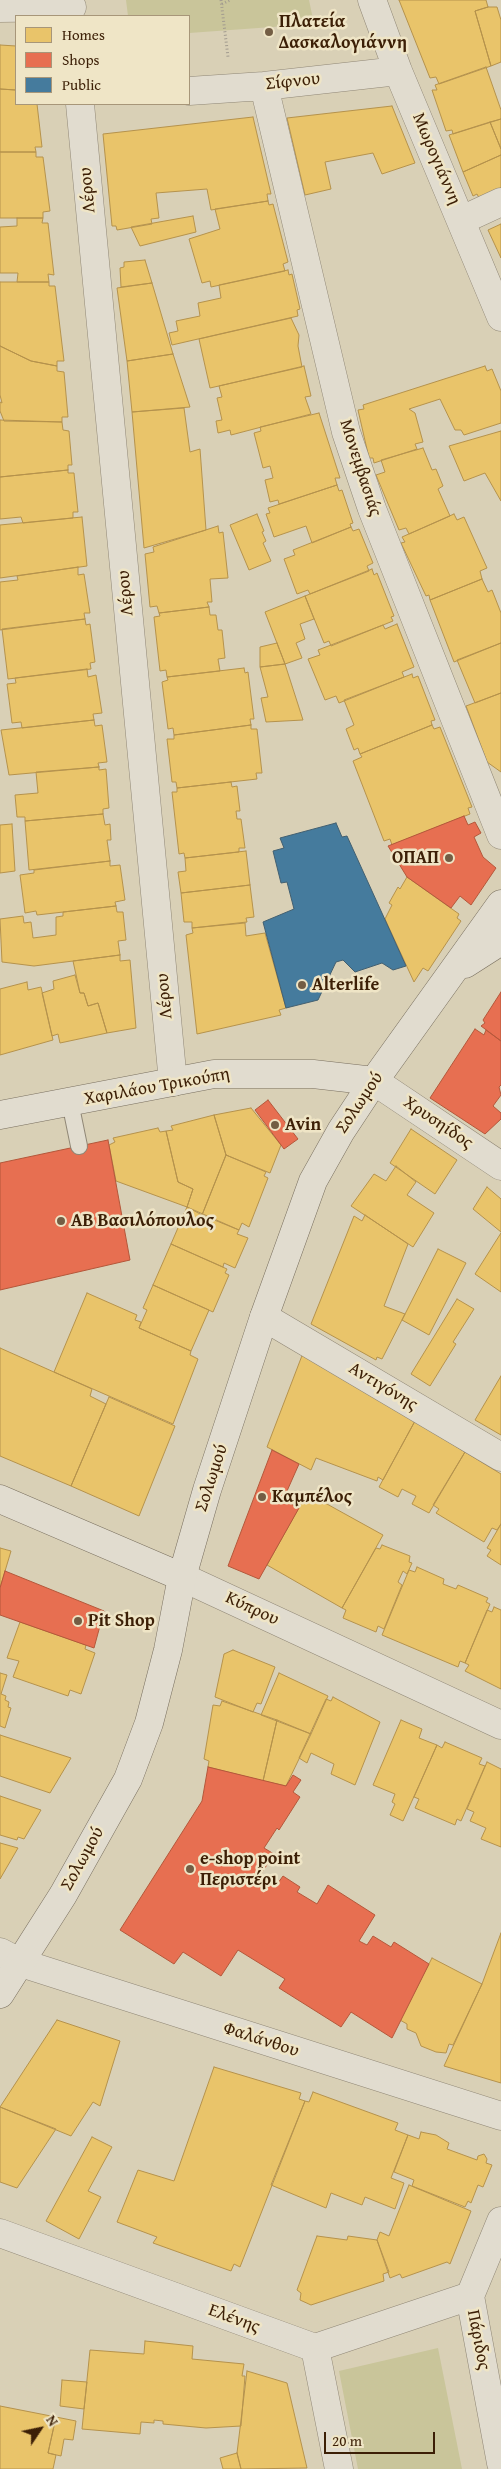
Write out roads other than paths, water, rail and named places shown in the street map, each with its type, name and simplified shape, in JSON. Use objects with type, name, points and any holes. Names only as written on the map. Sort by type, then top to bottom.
[{"type":"street","name":"Μωρογιάννη","points":[[372,0],[398,71],[501,317]]},
{"type":"street","points":[[0,8],[72,8]]},
{"type":"street","name":"Σίφνου","points":[[190,90],[264,86],[398,71]]},
{"type":"street","name":"Μονεμβασιάς","points":[[264,86],[346,432],[372,509],[501,835]]},
{"type":"street","name":"Λέρου","points":[[80,105],[173,1082]]},
{"type":"street","points":[[462,220],[501,202]]},
{"type":"street","name":"Σολωμού","points":[[0,1994],[10,1957],[63,1895],[128,1779],[149,1723],[168,1650],[182,1577],[207,1490],[264,1318],[313,1181],[341,1131],[374,1081],[501,904]]},
{"type":"street","name":"Σολωμού","points":[[452,974],[501,941]]},
{"type":"street","name":"Χαριλάου Τρικούπη","points":[[0,1115],[214,1074],[260,1072],[313,1074],[374,1081]]},
{"type":"street","name":"Χρυσηίδος","points":[[374,1081],[501,1166]]},
{"type":"street","name":"Αντιγόνης","points":[[264,1318],[501,1457]]},
{"type":"street","name":"Κύπρου","points":[[0,1500],[182,1577],[501,1725]]},
{"type":"street","name":"Φαλάνθου","points":[[10,1957],[501,2116]]},
{"type":"street","name":"Πάριδος","points":[[501,2221],[470,2296],[501,2463]]},
{"type":"street","name":"Ελένης","points":[[0,2233],[315,2348]]},
{"type":"street","points":[[339,2469],[315,2348],[470,2296]]},
{"type":"lane","points":[[70,1102],[79,1146]]},
{"type":"place","name":"Πλατεία Δασκαλογιάννη","points":[[269,32]]},
{"type":"place","name":"ΟΠΑΠ","points":[[449,858]]},
{"type":"place","name":"Alterlife","points":[[302,985]]},
{"type":"place","name":"Avin","points":[[275,1125]]},
{"type":"place","name":"ΑΒ Βασιλόπουλος","points":[[61,1221]]},
{"type":"place","name":"Καμπέλος","points":[[262,1497]]},
{"type":"place","name":"Pit Shop","points":[[78,1621]]},
{"type":"place","name":"e-shop point Περιστέρι","points":[[190,1869]]}]
